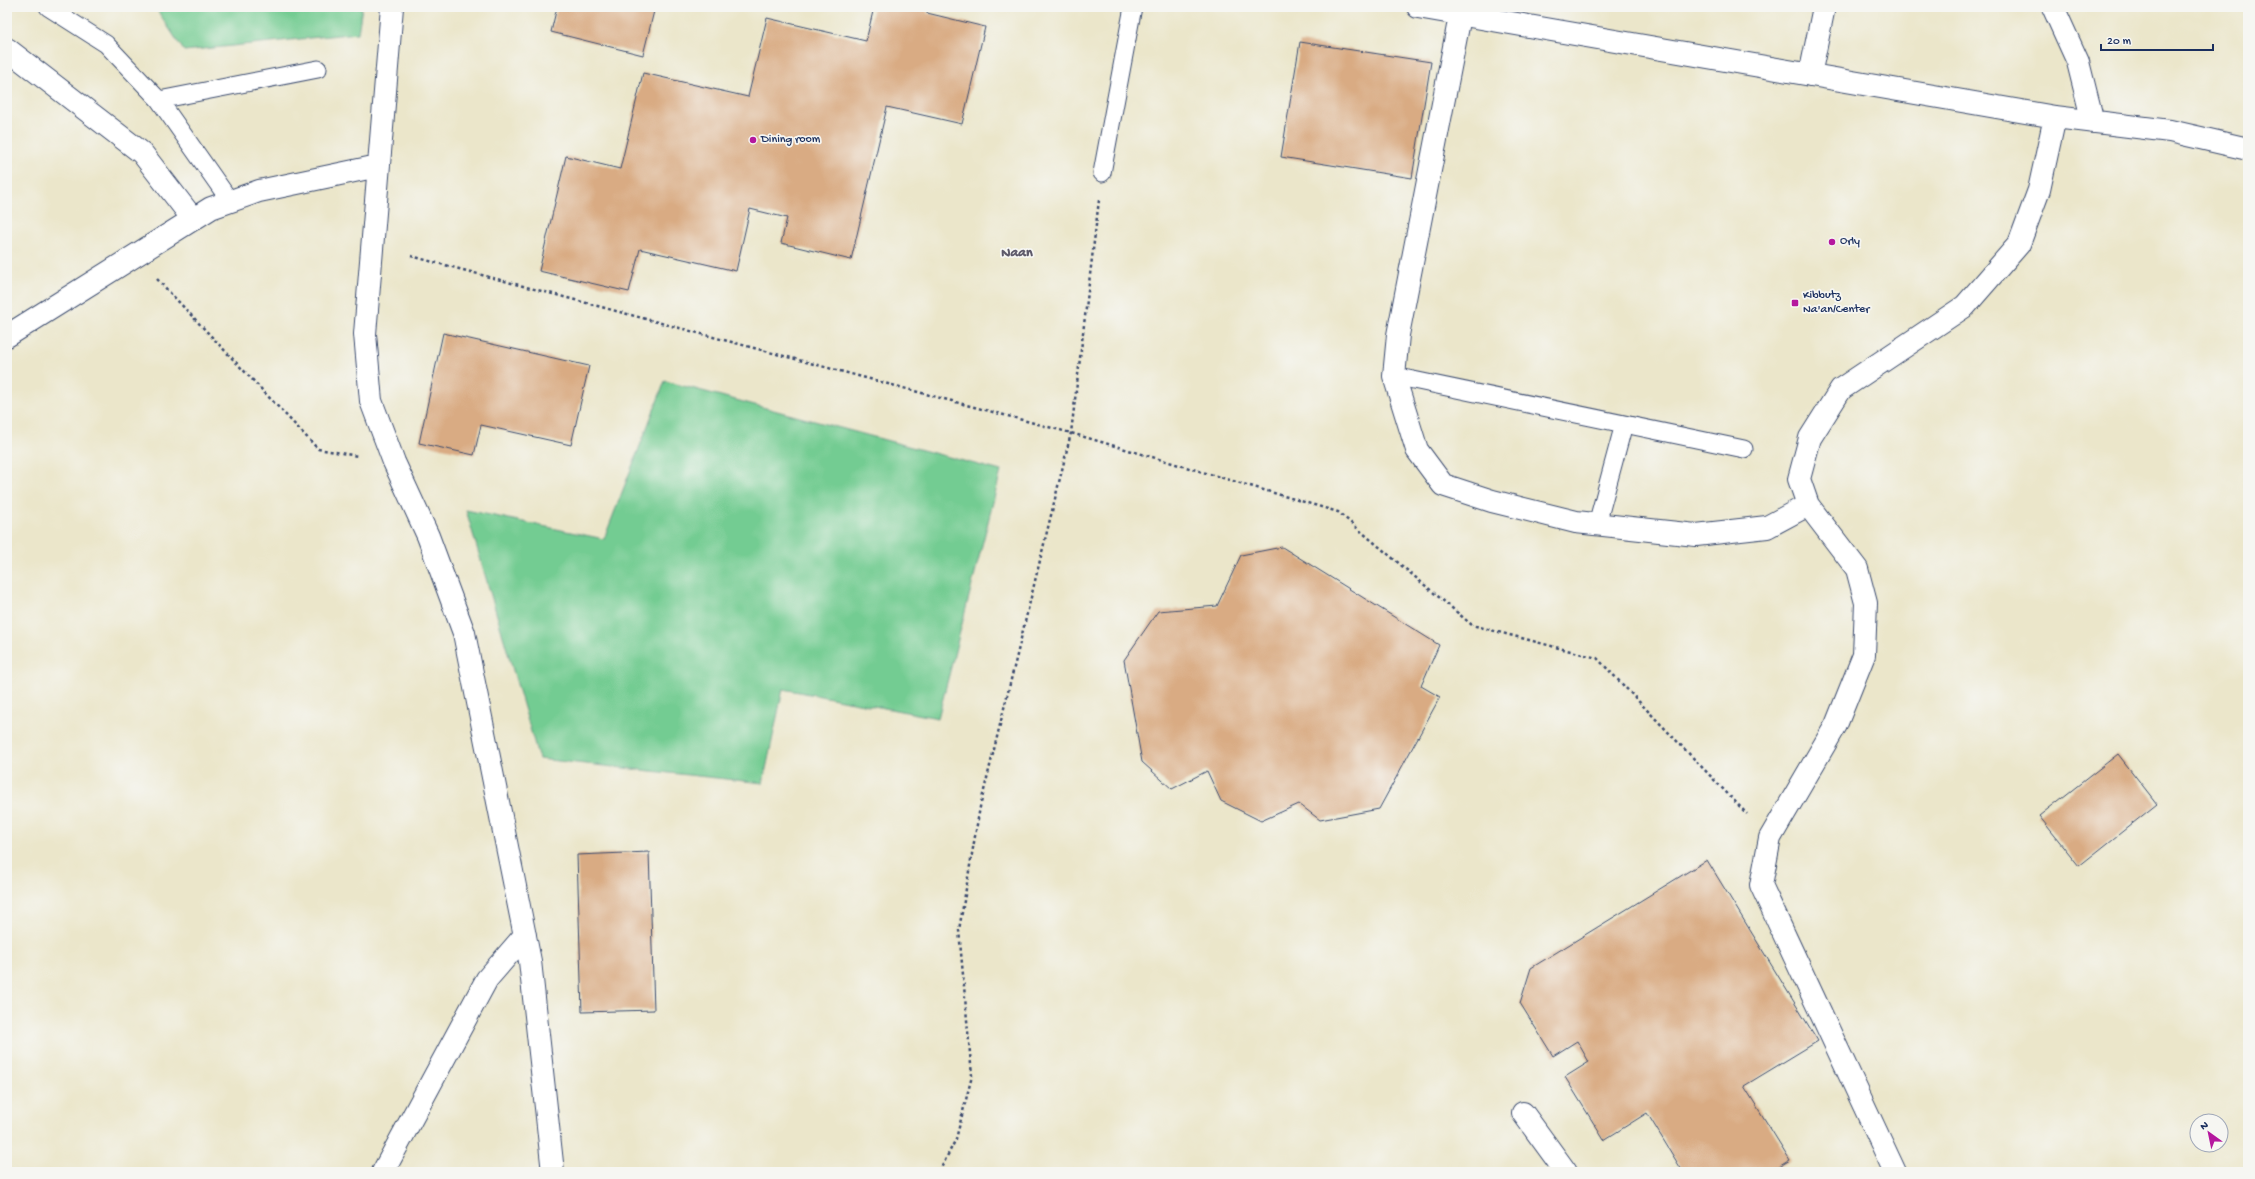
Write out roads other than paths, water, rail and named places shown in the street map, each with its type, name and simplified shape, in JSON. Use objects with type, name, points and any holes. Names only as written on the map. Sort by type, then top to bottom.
[{"type":"street","points":[[392,7],[365,334],[370,401],[394,462],[428,536],[464,633],[530,960],[553,1172]]},
{"type":"street","points":[[1418,7],[1460,16],[2055,117],[2170,131],[2248,149]]},
{"type":"street","points":[[1810,75],[1824,7]]},
{"type":"street","points":[[2053,7],[2078,62],[2093,122]]},
{"type":"street","points":[[1460,16],[1398,335],[1394,376],[1417,450],[1443,485],[1492,501],[1576,522],[1696,535],[1767,527],[1808,505]]},
{"type":"street","points":[[7,49],[142,153],[193,219]]},
{"type":"street","points":[[1895,1172],[1761,885],[1770,838],[1836,726],[1864,655],[1866,603],[1857,569],[1808,505],[1799,479],[1810,438],[1841,389],[1964,306],[2019,244],[2039,190],[2055,117]]},
{"type":"street","points":[[7,336],[211,208],[259,191],[378,166]]},
{"type":"street","points":[[383,1172],[487,979],[525,935]]},
{"type":"street","points":[[1523,1113],[1566,1172]]},
{"type":"lane","points":[[48,7],[106,44],[158,100],[230,201]]},
{"type":"lane","points":[[1102,173],[1133,7]]},
{"type":"lane","points":[[158,100],[318,69]]},
{"type":"lane","points":[[1394,376],[1744,449]]},
{"type":"lane","points":[[1597,524],[1624,424]]},
{"type":"place","name":"Dining room","points":[[753,140]]},
{"type":"place","name":"Orly","points":[[1832,242]]},
{"type":"place","name":"Kibbutz Na'an/Center","points":[[1795,303]]},
{"type":"district","name":"Naan","points":[[1017,253]]}]
